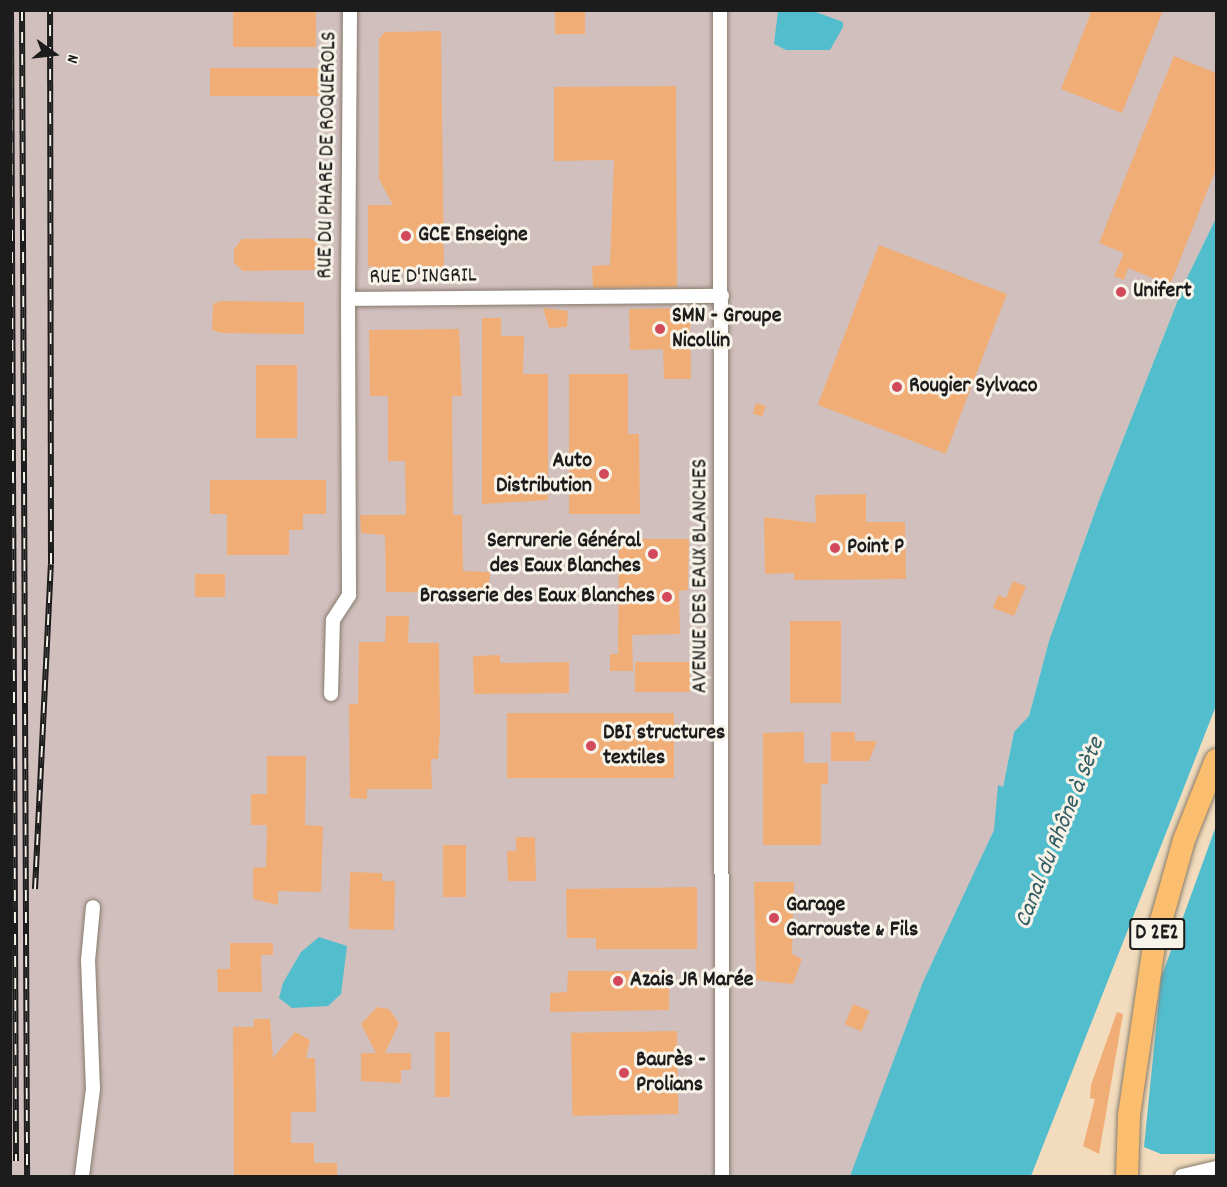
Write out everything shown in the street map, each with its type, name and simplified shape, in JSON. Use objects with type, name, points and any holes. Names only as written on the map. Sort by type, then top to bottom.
[{"type":"main road","name":"D 2E2","points":[[1127,1176],[1129,1115],[1154,946],[1184,840],[1216,760]]},
{"type":"street","name":"RUE DU PHARE DE ROQUEROLS","points":[[348,299],[350,10]]},
{"type":"street","name":"AVENUE DES EAUX BLANCHES","points":[[720,10],[722,1176]]},
{"type":"street","name":"RUE D'INGRIL","points":[[331,694],[333,620],[349,595],[348,299],[722,296]]},
{"type":"street","points":[[82,1176],[93,1089],[88,961],[93,907]]},
{"type":"street","points":[[1182,1176],[1216,1168]]},
{"type":"shaded area","points":[[10,11],[1216,11],[1216,218],[1185,282],[1098,503],[1049,641],[1029,716],[1014,732],[994,830],[850,1176],[11,1176]]},
{"type":"water","points":[[778,11],[813,11],[843,22],[843,27],[830,50],[786,50],[774,44]]},
{"type":"water","name":"Canal du Rhône à Sète","points":[[1216,218],[1216,706],[1031,1176],[850,1176],[923,982],[994,830],[998,785],[1003,787],[1014,732],[1029,716],[1049,641],[1098,503],[1185,282]]},
{"type":"water","points":[[1216,826],[1216,1154],[1161,1154],[1144,1147],[1161,978]]},
{"type":"water","points":[[319,937],[347,946],[341,994],[328,1006],[292,1008],[279,998],[283,983],[301,952]]},
{"type":"building","points":[[233,10],[316,10],[316,47],[233,47]]},
{"type":"building","points":[[555,10],[585,10],[585,34],[555,34]]},
{"type":"building","points":[[1092,10],[1163,10],[1122,113],[1061,89]]},
{"type":"building","points":[[441,31],[444,270],[375,273],[375,267],[368,266],[368,205],[393,205],[379,179],[379,39],[385,32]]},
{"type":"building","points":[[1174,56],[1216,73],[1216,169],[1170,285],[1128,268],[1124,280],[1114,276],[1124,253],[1099,243]]},
{"type":"building","points":[[210,68],[320,68],[320,96],[210,96]]},
{"type":"building","points":[[676,86],[677,287],[593,288],[592,266],[610,265],[614,160],[554,161],[554,87]]},
{"type":"building","points":[[310,238],[323,248],[322,262],[314,270],[243,271],[234,263],[234,249],[242,239]]},
{"type":"building","points":[[879,245],[1007,294],[946,454],[818,405]]},
{"type":"building","points":[[221,301],[304,302],[304,334],[221,333],[212,330],[213,304]]},
{"type":"building","points":[[543,308],[568,311],[567,327],[549,328]]},
{"type":"building","name":"SMN - Groupe Nicollin","points":[[690,308],[691,379],[664,379],[663,349],[630,350],[629,309]]},
{"type":"building","points":[[482,318],[501,318],[501,336],[524,336],[523,374],[548,374],[548,500],[482,504]]},
{"type":"building","points":[[459,329],[462,396],[452,396],[453,515],[462,515],[463,571],[490,572],[489,593],[386,592],[385,535],[361,533],[360,515],[406,515],[405,461],[388,461],[388,396],[370,396],[369,330]]},
{"type":"building","points":[[256,365],[297,365],[297,438],[256,438]]},
{"type":"building","name":"Auto Distribution","points":[[569,374],[628,374],[628,434],[639,434],[640,514],[569,514]]},
{"type":"building","points":[[756,403],[766,406],[762,416],[753,414]]},
{"type":"building","points":[[210,480],[326,480],[326,514],[303,514],[303,530],[289,530],[289,555],[227,555],[227,514],[210,514]]},
{"type":"building","name":"Point P","points":[[866,494],[866,522],[905,522],[906,579],[794,580],[794,573],[765,574],[764,517],[816,523],[815,495]]},
{"type":"building","points":[[619,539],[689,539],[688,590],[679,591],[680,634],[632,635],[633,671],[610,671],[610,654],[618,654]]},
{"type":"building","points":[[195,574],[225,574],[225,597],[195,597]]},
{"type":"building","points":[[1013,581],[1026,586],[1014,616],[993,608],[998,595],[1006,598]]},
{"type":"building","points":[[386,616],[409,616],[408,643],[439,643],[438,759],[431,759],[432,789],[367,789],[367,799],[350,798],[349,704],[358,704],[359,642],[385,642]]},
{"type":"building","points":[[790,621],[841,621],[841,703],[790,703]]},
{"type":"building","points":[[500,655],[500,663],[569,662],[569,693],[474,694],[473,656]]},
{"type":"building","points":[[635,662],[690,662],[690,692],[635,692]]},
{"type":"building","name":"DBI structures textiles","points":[[507,713],[674,713],[674,778],[507,778]]},
{"type":"building","points":[[804,732],[804,763],[828,763],[828,784],[821,784],[821,845],[763,845],[763,733]]},
{"type":"building","points":[[831,732],[855,732],[855,741],[877,741],[869,761],[831,761]]},
{"type":"building","points":[[267,756],[306,756],[305,825],[323,826],[321,892],[278,891],[278,905],[253,899],[253,868],[266,867],[267,825],[251,825],[251,794],[267,794]]},
{"type":"building","points":[[516,837],[535,837],[536,881],[508,881],[507,851],[516,851]]},
{"type":"building","points":[[443,845],[466,845],[466,897],[443,897]]},
{"type":"building","points":[[350,872],[382,873],[382,881],[395,881],[394,930],[349,929]]},
{"type":"building","name":"Garage Garrouste & Fils","points":[[754,882],[794,882],[792,954],[802,959],[793,984],[756,980]]},
{"type":"building","points":[[697,887],[697,949],[596,949],[596,938],[567,938],[566,889]]},
{"type":"building","points":[[230,943],[273,943],[273,955],[261,955],[262,992],[218,992],[217,969],[230,969]]},
{"type":"building","name":"Azais JR Marée","points":[[568,971],[669,971],[669,1010],[550,1012],[550,993],[567,992]]},
{"type":"building","points":[[853,1004],[870,1011],[861,1031],[845,1024]]},
{"type":"building","points":[[377,1007],[389,1009],[399,1023],[385,1053],[411,1053],[411,1070],[401,1070],[401,1083],[361,1081],[361,1053],[376,1053],[361,1024]]},
{"type":"building","points":[[1117,1012],[1123,1014],[1099,1154],[1083,1146],[1095,1099],[1090,1098],[1091,1085]]},
{"type":"building","points":[[254,1019],[270,1019],[273,1058],[295,1032],[310,1040],[306,1058],[315,1058],[316,1112],[291,1112],[291,1143],[314,1143],[314,1163],[337,1163],[337,1176],[234,1176],[233,1027],[254,1027]]},
{"type":"building","name":"Baurès - Prolians","points":[[677,1031],[678,1114],[572,1116],[571,1033]]},
{"type":"building","points":[[435,1032],[450,1032],[450,1097],[435,1097]]},
{"type":"railway","points":[[11,10],[16,1161]]},
{"type":"railway","points":[[22,10],[27,1176]]},
{"type":"railway","points":[[35,889],[51,564],[50,10]]},
{"type":"place","name":"GCE Enseigne","points":[[406,236]]},
{"type":"place","name":"Unifert","points":[[1121,292]]},
{"type":"place","name":"SMN - Groupe Nicollin","points":[[660,329]]},
{"type":"place","name":"Rougier Sylvaco","points":[[897,387]]},
{"type":"place","name":"Auto Distribution","points":[[604,474]]},
{"type":"place","name":"Point P","points":[[835,548]]},
{"type":"place","name":"Serrurerie Général des Eaux Blanches","points":[[653,554]]},
{"type":"place","name":"Brasserie des Eaux Blanches","points":[[667,597]]},
{"type":"place","name":"DBI structures textiles","points":[[591,746]]},
{"type":"place","name":"Garage Garrouste & Fils","points":[[774,918]]},
{"type":"place","name":"Azais JR Marée","points":[[618,981]]},
{"type":"place","name":"Baurès - Prolians","points":[[624,1073]]}]
